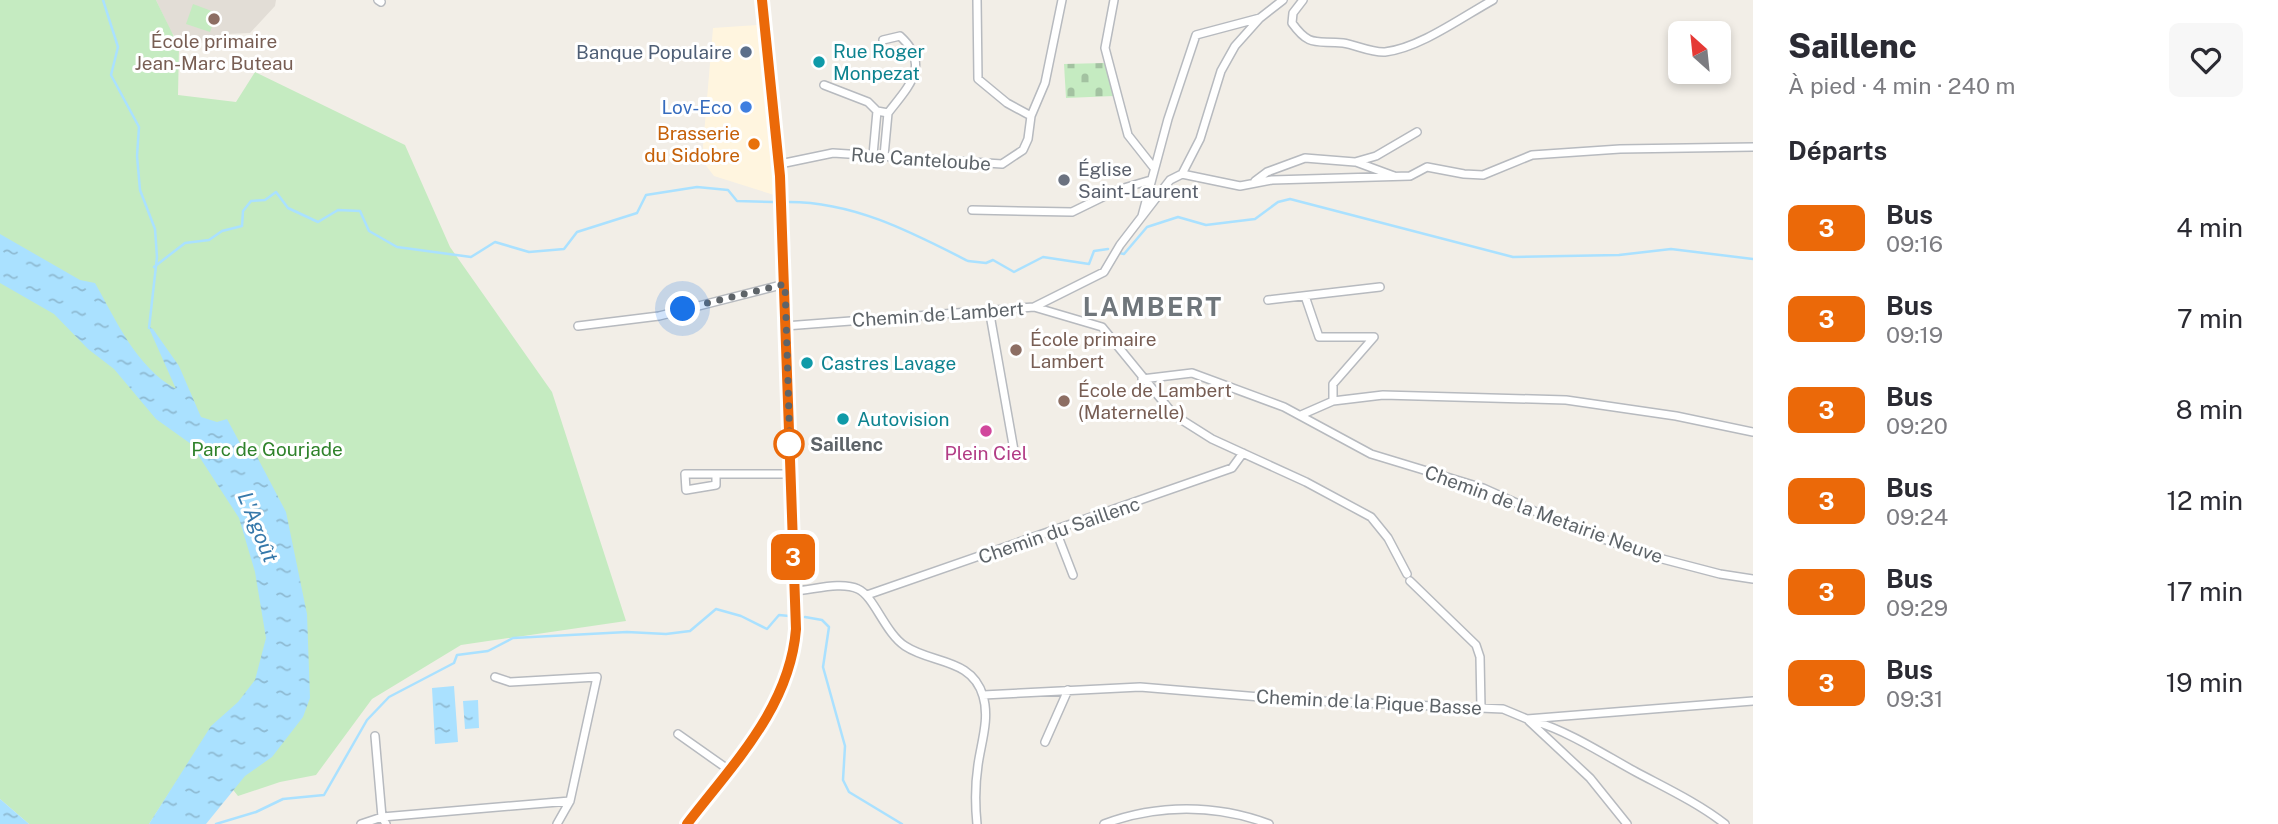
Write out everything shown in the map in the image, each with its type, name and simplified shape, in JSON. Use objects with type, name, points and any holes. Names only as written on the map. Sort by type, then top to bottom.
[{"type":"main road","points":[[687,824],[766,719],[784,688],[794,659],[780,164],[762,0]]},
{"type":"street","points":[[978,0],[978,79],[1007,103],[1031,116]]},
{"type":"street","name":"Rue Canteloube","points":[[780,164],[833,153],[1002,164],[1023,150],[1031,116],[1045,83],[1062,0]]},
{"type":"street","points":[[1114,0],[1105,48],[1128,135],[1154,168]]},
{"type":"street","points":[[1141,220],[1154,168],[1196,35],[1260,18],[1283,0]]},
{"type":"street","points":[[1303,0],[1293,13],[1292,23],[1300,35],[1313,43],[1342,43],[1385,52],[1429,36],[1493,0]]},
{"type":"street","name":"Chemin de Lambert","points":[[785,326],[1034,307],[1104,272],[1170,180],[1182,174],[1200,139],[1221,71],[1236,46],[1260,18]]},
{"type":"street","points":[[883,40],[900,36],[912,47],[916,63],[915,77],[888,113],[884,156]]},
{"type":"street","points":[[824,85],[868,102],[877,111],[888,113]]},
{"type":"street","points":[[873,155],[877,111]]},
{"type":"street","points":[[1251,184],[1267,172],[1305,158],[1355,162],[1376,156],[1417,132]]},
{"type":"street","points":[[1182,174],[1240,186],[1272,180],[1410,176],[1427,167],[1483,175],[1532,155],[1620,149],[1753,147]]},
{"type":"street","points":[[1355,162],[1374,171],[1400,177]]},
{"type":"street","points":[[972,210],[1072,212],[1117,190],[1151,180]]},
{"type":"street","points":[[578,326],[659,316],[785,284]]},
{"type":"street","points":[[1268,300],[1380,287]]},
{"type":"street","points":[[1305,296],[1319,337],[1374,338],[1333,384],[1333,401]]},
{"type":"street","points":[[1034,307],[1102,327],[1174,415],[1371,517],[1388,538],[1409,577],[1476,645],[1480,657],[1481,708]]},
{"type":"street","points":[[989,309],[1015,456]]},
{"type":"street","name":"Chemin de la Metairie Neuve","points":[[1142,379],[1192,373],[1301,415],[1371,454],[1483,488],[1570,527],[1651,556],[1720,574],[1753,579]]},
{"type":"street","points":[[1301,415],[1333,401],[1383,395],[1566,400],[1676,416],[1753,432]]},
{"type":"street","name":"Chemin du Saillenc","points":[[867,595],[1232,468],[1243,453]]},
{"type":"street","points":[[716,477],[790,474]]},
{"type":"street","points":[[1056,531],[1073,575]]},
{"type":"street","points":[[794,591],[848,586],[867,595],[886,628],[903,645],[920,655],[954,663],[972,677],[983,695],[986,719],[974,796],[977,824]]},
{"type":"street","points":[[495,677],[510,682],[597,677],[570,801],[558,824]]},
{"type":"street","name":"Chemin de la Pique Basse","points":[[983,695],[1140,687],[1296,700],[1503,709],[1527,719],[1753,701]]},
{"type":"street","points":[[1045,742],[1068,690]]},
{"type":"street","points":[[1527,719],[1590,778],[1627,824]]},
{"type":"street","points":[[1527,719],[1564,733],[1709,811],[1725,824]]},
{"type":"street","points":[[678,734],[729,770]]},
{"type":"street","points":[[375,737],[384,820]]},
{"type":"street","points":[[361,824],[431,813],[570,801]]},
{"type":"street","points":[[1104,824],[1131,814],[1183,808],[1234,813],[1269,824]]},
{"type":"street","points":[[431,813],[432,824]]},
{"type":"shaded area","name":"École primaire Jean-Marc Buteau","points":[[156,0],[276,0],[275,6],[250,33],[228,34],[185,47],[171,32]]},
{"type":"shaded area","points":[[757,25],[774,195],[714,176],[704,163],[703,146],[713,28]]},
{"type":"green space","name":"Parc de Gourjade","points":[[0,0],[156,0],[179,47],[178,95],[236,102],[255,72],[405,145],[450,247],[552,392],[626,621],[461,645],[372,699],[316,775],[280,782],[238,796],[199,747],[149,824],[29,824],[0,799]]},
{"type":"green space","points":[[193,4],[217,13],[210,32],[186,24]]},
{"type":"green space","points":[[1105,63],[1114,96],[1066,98],[1064,64]]},
{"type":"water","name":"L'Agoût","points":[[0,234],[80,280],[95,283],[138,356],[162,380],[176,389],[148,326],[153,329],[179,366],[201,417],[217,422],[227,419],[241,445],[253,449],[286,512],[307,614],[310,698],[303,717],[272,757],[245,776],[206,824],[149,824],[211,726],[238,702],[255,680],[266,638],[255,572],[239,518],[191,444],[156,419],[114,369],[88,349],[54,314],[0,283]]},
{"type":"water","points":[[454,686],[458,742],[435,744],[432,688]]},
{"type":"water","points":[[478,700],[479,728],[465,729],[463,701]]},
{"type":"water","points":[[0,799],[29,824],[0,824]]},
{"type":"waterway","points":[[103,0],[118,47],[111,75],[139,127],[137,156],[140,190],[155,229],[157,257],[149,328]]},
{"type":"waterway","points":[[154,267],[185,243],[209,240],[222,231],[242,226],[243,211],[251,201],[265,200],[276,192],[288,208],[318,222],[338,210],[360,211],[369,231],[397,247],[471,257],[495,242],[529,252],[564,249],[577,232],[637,213],[646,195],[697,187],[728,190],[737,201],[774,202]]},
{"type":"waterway","points":[[1119,253],[1124,254],[1147,227],[1178,217],[1206,225],[1255,219],[1278,202],[1290,199],[1513,257],[1619,255],[1671,249],[1753,259]]},
{"type":"waterway","points":[[789,202],[813,203],[859,213],[903,230],[968,261],[986,263],[993,260],[1014,272],[1043,257],[1089,264],[1094,251],[1108,249]]},
{"type":"waterway","points":[[216,824],[256,812],[283,799],[324,795],[367,720],[389,697],[454,663],[457,655],[488,651],[513,638],[690,631],[716,609],[741,616],[767,629],[779,615],[789,616]]},
{"type":"waterway","points":[[805,617],[822,620],[829,627],[823,667],[845,746],[843,780],[849,792],[902,824]]},
{"type":"bus line","name":"3","points":[[687,824],[766,719],[784,688],[794,659],[796,629],[781,189],[762,0]]},
{"type":"place","name":"École primaire Jean-Marc Buteau","points":[[214,19]]},
{"type":"place","name":"Banque Populaire","points":[[746,52]]},
{"type":"place","name":"Rue Roger Monpezat","points":[[819,62]]},
{"type":"place","name":"Lov-Eco","points":[[746,107]]},
{"type":"place","name":"Brasserie du Sidobre","points":[[754,144]]},
{"type":"place","name":"Église Saint-Laurent","points":[[1064,180]]},
{"type":"place","name":"École primaire Lambert","points":[[1016,350]]},
{"type":"place","name":"Castres Lavage","points":[[807,363]]},
{"type":"place","name":"École de Lambert (Maternelle)","points":[[1064,401]]},
{"type":"place","name":"Autovision","points":[[843,419]]},
{"type":"place","name":"Plein Ciel","points":[[986,431]]},
{"type":"place","name":"Saillenc","points":[[789,444]]},
{"type":"district","name":"LAMBERT","points":[[1153,306]]},
{"type":"route","points":[[683,309],[785,284],[790,448],[789,444]]}]
